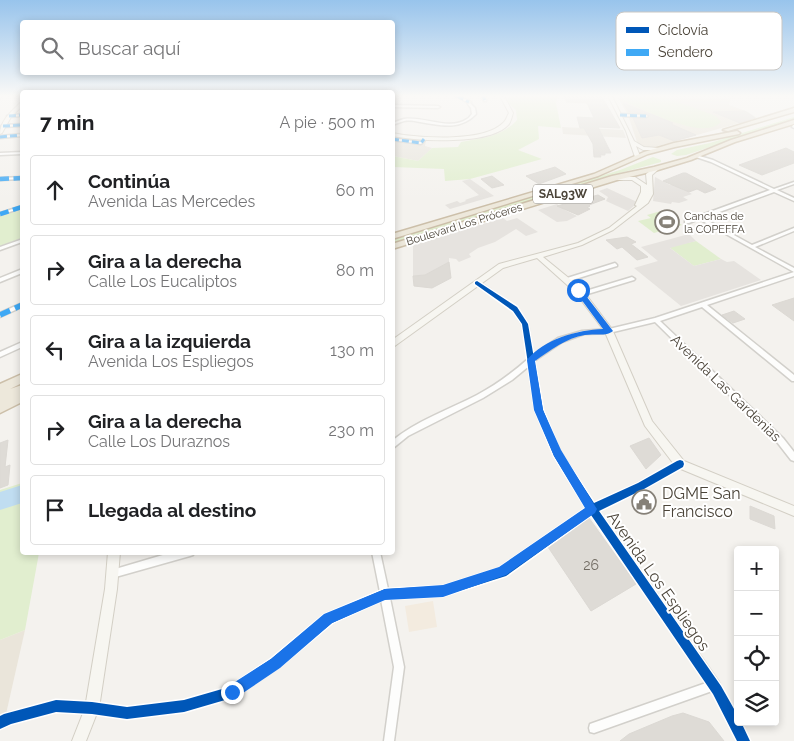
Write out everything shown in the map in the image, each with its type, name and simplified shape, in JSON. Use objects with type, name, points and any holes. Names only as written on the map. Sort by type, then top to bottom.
[{"type":"highway","points":[[674,145],[723,131]]},
{"type":"highway","name":"Boulevard Los Próceres","points":[[395,236],[596,175],[637,156],[674,145],[723,137],[744,131]]},
{"type":"highway","name":"Boulevard Los Próceres","points":[[395,246],[615,178],[656,169],[701,155],[733,141],[766,131]]},
{"type":"highway","points":[[701,155],[779,131]]},
{"type":"highway","points":[[577,190],[620,173],[663,163],[666,154],[671,151],[723,137]]},
{"type":"highway","points":[[596,175],[617,170],[647,157],[685,157],[733,141]]},
{"type":"highway","points":[[395,229],[637,156]]},
{"type":"highway","points":[[492,199],[513,200]]},
{"type":"highway","points":[[0,388],[20,383]]},
{"type":"highway","points":[[0,399],[20,384]]},
{"type":"highway","points":[[0,408],[20,398]]},
{"type":"street","points":[[395,134],[424,139],[450,139],[474,136],[490,131]]},
{"type":"street","points":[[627,131],[637,156]]},
{"type":"street","points":[[0,137],[20,135]]},
{"type":"street","points":[[395,139],[421,143],[424,139]]},
{"type":"street","points":[[632,142],[642,148],[658,150]]},
{"type":"street","points":[[0,154],[20,153]]},
{"type":"street","points":[[701,155],[794,200]]},
{"type":"street","points":[[701,155],[712,161]]},
{"type":"street","points":[[395,343],[501,266],[512,261],[538,256],[593,239],[611,229],[634,212],[650,196],[648,177],[656,169]]},
{"type":"street","points":[[0,179],[20,178]]},
{"type":"street","points":[[615,178],[633,178],[644,185],[644,192],[634,212]]},
{"type":"street","points":[[687,222],[794,183]]},
{"type":"street","points":[[0,214],[20,208]]},
{"type":"street","points":[[700,218],[794,270]]},
{"type":"street","points":[[753,246],[794,228]]},
{"type":"street","points":[[0,249],[20,242]]},
{"type":"street","points":[[538,256],[581,294],[609,331],[648,424],[680,464],[794,511]]},
{"type":"street","points":[[566,280],[616,266]]},
{"type":"street","points":[[0,280],[20,272]]},
{"type":"street","points":[[395,443],[406,434],[481,396],[510,378],[531,360],[560,340],[584,332],[609,331],[656,320],[791,276],[794,280]]},
{"type":"street","points":[[581,294],[632,279]]},
{"type":"street","name":"Avenida Los Espliegos","points":[[477,283],[515,309],[525,324],[539,410],[557,453],[592,509],[714,685],[744,741]]},
{"type":"street","points":[[704,304],[794,379]]},
{"type":"street","points":[[0,315],[20,306]]},
{"type":"street","name":"Avenida Las Gardenias","points":[[656,320],[780,440],[794,458]]},
{"type":"street","points":[[0,356],[20,346]]},
{"type":"street","points":[[0,722],[8,718],[56,706],[92,708],[127,713],[184,706],[232,692],[275,663],[328,619],[385,594],[443,591],[502,572],[592,509],[641,486],[680,464]]},
{"type":"street","points":[[79,741],[92,708],[114,555]]},
{"type":"street","points":[[112,574],[179,555]]},
{"type":"street","points":[[377,555],[398,667],[389,741]]},
{"type":"street","points":[[594,728],[714,685]]},
{"type":"shaded area","points":[[563,131],[623,131],[626,138],[563,134]]},
{"type":"shaded area","points":[[633,131],[713,131],[651,148],[638,145]]},
{"type":"shaded area","points":[[395,136],[426,141],[425,146],[432,148],[418,161],[395,156]]},
{"type":"shaded area","points":[[655,177],[692,194],[683,197],[688,200],[679,203],[672,202],[671,204],[653,201]]},
{"type":"shaded area","points":[[470,179],[494,196],[450,209],[445,205],[457,201],[460,203],[479,195],[462,181]]},
{"type":"shaded area","points":[[607,188],[637,202],[636,204],[628,211],[606,201],[608,197],[599,191]]},
{"type":"shaded area","points":[[557,204],[577,216],[567,221],[557,222],[538,210]]},
{"type":"shaded area","points":[[503,218],[507,221],[517,218],[538,232],[526,236],[516,229],[495,242],[478,248],[469,254],[471,257],[459,262],[456,259],[449,258],[449,262],[425,275],[413,276],[413,245]]},
{"type":"shaded area","points":[[689,234],[696,241],[670,248],[694,266],[721,259],[727,262],[734,261],[761,280],[681,306],[634,268],[658,261],[641,247]]},
{"type":"shaded area","points":[[433,601],[437,627],[409,632],[405,606]]},
{"type":"shaded area","points":[[25,630],[6,714],[0,717],[0,640]]},
{"type":"green space","points":[[504,131],[538,131],[539,139],[518,150],[542,159],[470,179],[445,181],[444,169],[395,167],[395,156],[418,161],[432,148],[458,147],[461,142],[484,138]]},
{"type":"green space","points":[[750,131],[759,131],[686,155],[677,156],[671,154],[677,150],[710,143]]},
{"type":"green space","points":[[653,157],[661,160],[661,162],[601,178],[395,243],[395,239],[620,170]]},
{"type":"green space","points":[[20,211],[20,239],[0,246],[0,216]]},
{"type":"green space","points":[[661,211],[682,225],[654,233],[638,221],[651,218],[647,215]]},
{"type":"green space","points":[[696,241],[721,259],[694,266],[669,247]]},
{"type":"green space","points":[[20,484],[20,555],[39,555],[25,630],[0,640],[0,490]]},
{"type":"building","points":[[585,131],[600,131],[611,153],[600,155],[601,157],[594,157],[593,144]]},
{"type":"building","points":[[639,131],[686,131],[696,135],[674,141],[659,135],[642,138]]},
{"type":"building","points":[[786,148],[794,152],[794,163],[762,175],[739,165]]},
{"type":"building","points":[[555,167],[566,174],[539,184],[526,176]]},
{"type":"building","points":[[683,173],[716,189],[705,193],[697,189],[689,192],[663,181]]},
{"type":"building","points":[[492,176],[504,185],[492,188],[481,179]]},
{"type":"building","points":[[598,195],[605,199],[589,205],[587,208],[590,209],[578,215],[557,206]]},
{"type":"building","points":[[627,237],[636,242],[631,244],[648,257],[637,260],[622,247],[617,249],[606,240]]},
{"type":"building","points":[[449,262],[451,278],[432,288],[414,286],[413,276],[425,275]]},
{"type":"building","points":[[794,298],[794,321],[772,305]]},
{"type":"building","points":[[734,311],[745,319],[733,323],[722,315]]},
{"type":"building","points":[[649,438],[661,455],[646,469],[630,446]]},
{"type":"building","points":[[8,440],[5,467],[10,465],[8,485],[0,488],[0,443]]},
{"type":"building","points":[[750,506],[774,516],[775,529],[750,519]]},
{"type":"building","points":[[589,518],[636,584],[591,611],[548,547]]},
{"type":"building","points":[[683,713],[709,722],[724,741],[620,741],[629,734]]},
{"type":"waterway","points":[[0,501],[20,495]]},
{"type":"marked path","points":[[0,137],[20,135]]},
{"type":"marked path","points":[[395,139],[421,143],[424,139]]},
{"type":"marked path","points":[[0,179],[20,178]]},
{"type":"marked path","points":[[0,214],[20,208]]},
{"type":"marked path","points":[[0,315],[20,306]]},
{"type":"cycle path","points":[[477,283],[515,309],[525,324],[539,410],[557,453],[592,509],[717,690],[744,741]]},
{"type":"cycle path","points":[[0,723],[8,718],[56,706],[92,708],[127,713],[184,706],[232,692],[275,663],[328,619],[385,594],[443,591],[502,572],[592,509],[641,486],[680,464]]},
{"type":"place","name":"Canchas de la COPEFFA","points":[[667,222]]},
{"type":"place","name":"DGME San Francisco","points":[[644,502]]},
{"type":"route","points":[[232,692],[275,663],[328,619],[385,594],[443,591],[502,572],[592,509],[557,453],[539,410],[531,360],[560,340],[584,332],[609,331],[578,290]]}]
